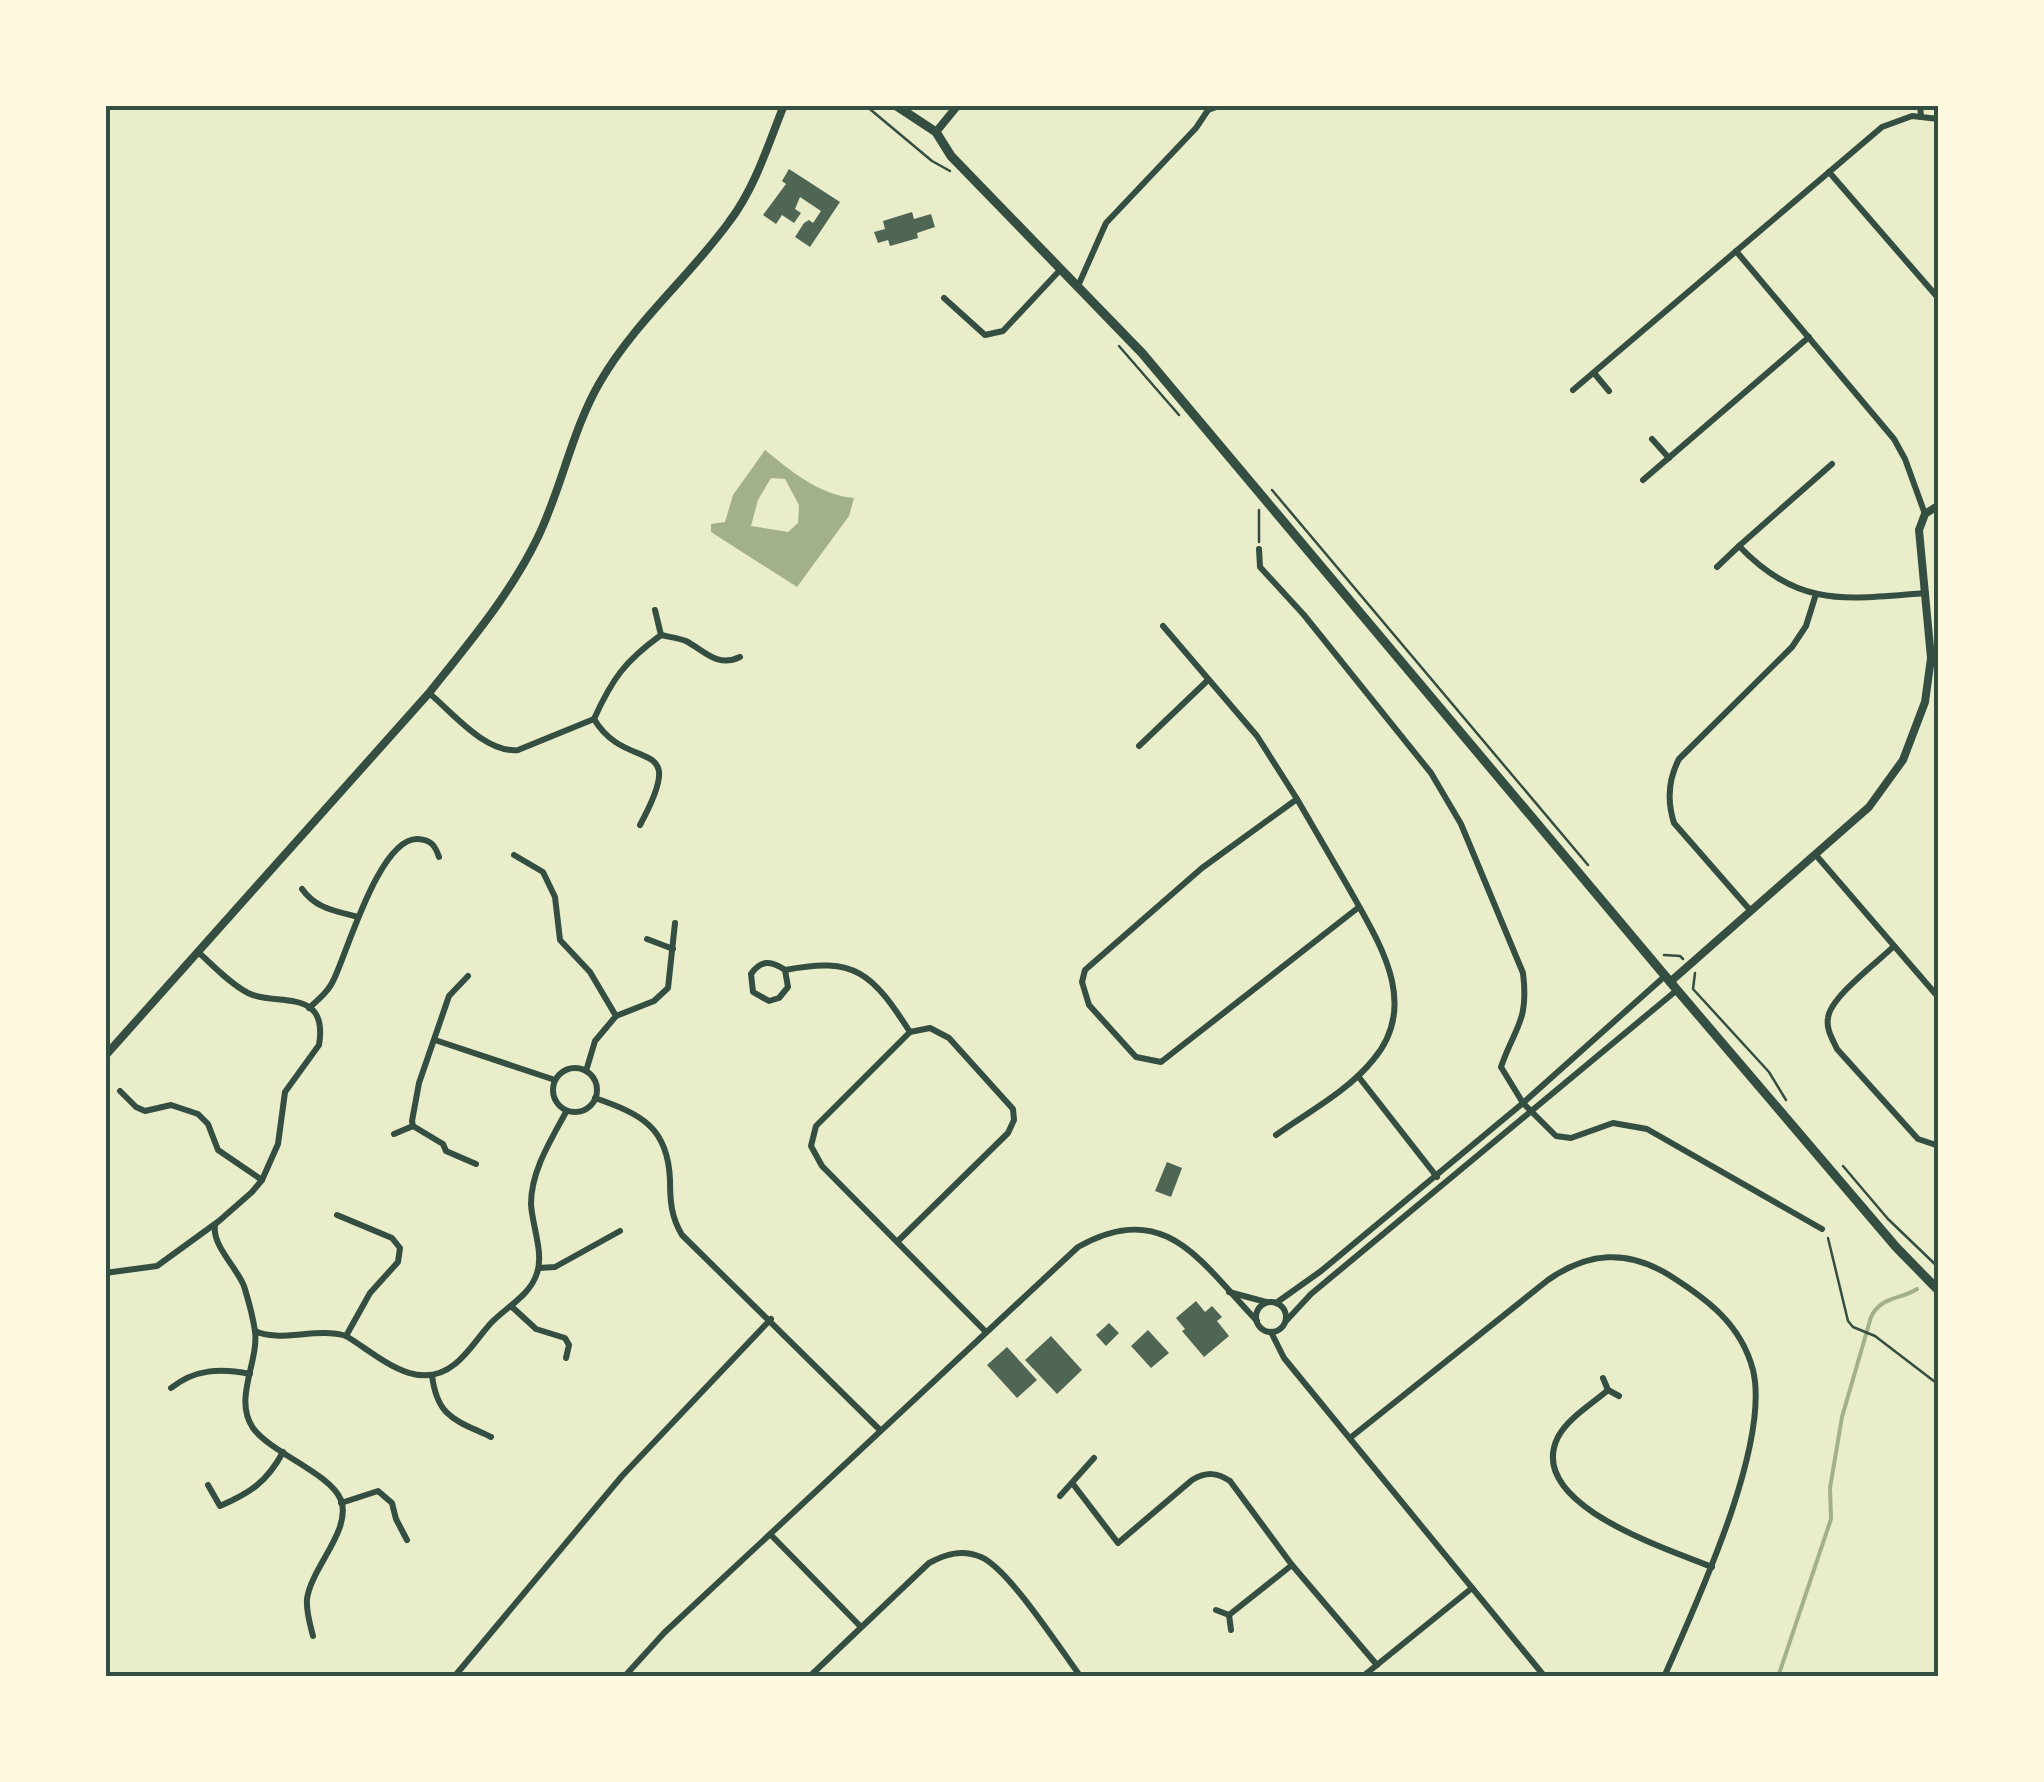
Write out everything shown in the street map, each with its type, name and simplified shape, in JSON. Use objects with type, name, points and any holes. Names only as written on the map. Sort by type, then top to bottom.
[{"type":"main road","points":[[895,105],[936,132],[951,156],[1142,353],[1671,982],[1888,1237],[1939,1291]]},
{"type":"street","points":[[105,1056],[429,693],[486,620],[536,541],[601,380],[742,202],[784,105]]},
{"type":"street","points":[[936,132],[958,105]]},
{"type":"street","points":[[1078,286],[1106,222],[1196,128],[1208,108],[1222,105]]},
{"type":"street","points":[[1920,105],[1921,116]]},
{"type":"street","points":[[1573,390],[1882,127],[1904,117],[1939,119]]},
{"type":"street","points":[[1829,172],[1939,299]]},
{"type":"street","points":[[1736,252],[1900,448],[1925,514]]},
{"type":"street","points":[[944,298],[985,334],[1003,330],[1062,268]]},
{"type":"street","points":[[1643,480],[1809,337]]},
{"type":"street","points":[[1594,372],[1609,391]]},
{"type":"street","points":[[1652,439],[1669,458]]},
{"type":"street","points":[[1716,566],[1832,464]]},
{"type":"street","points":[[624,1677],[664,1632],[1078,1247],[1113,1230],[1144,1228],[1177,1240],[1194,1252],[1265,1331],[1271,1332],[1280,1329],[1310,1294],[1533,1112],[1750,910],[1869,807],[1892,777],[1912,742],[1929,678],[1919,530],[1925,514],[1939,505]]},
{"type":"street","points":[[1740,546],[1773,578],[1816,594],[1870,597],[1926,593]]},
{"type":"street","points":[[1260,548],[1260,567],[1304,615],[1431,773],[1461,824],[1523,973],[1526,998],[1520,1030],[1500,1067],[1523,1102],[1556,1136],[1571,1138],[1614,1123],[1647,1129],[1822,1229]]},
{"type":"street","points":[[1750,910],[1674,823],[1669,806],[1672,772],[1679,759],[1792,647],[1806,626],[1816,594]]},
{"type":"street","points":[[654,610],[660,635]]},
{"type":"street","points":[[1163,626],[1257,736],[1298,799],[1385,952],[1395,996],[1394,1021],[1384,1046],[1358,1076],[1276,1135]]},
{"type":"street","points":[[429,693],[490,744],[506,751],[538,744],[594,719],[622,667],[660,635]]},
{"type":"street","points":[[660,635],[685,641],[710,658],[730,661],[740,656]]},
{"type":"street","points":[[1139,746],[1208,681]]},
{"type":"street","points":[[594,719],[608,738],[659,767],[658,792],[640,824]]},
{"type":"street","points":[[1298,799],[1202,868],[1085,970],[1082,982],[1089,1005],[1136,1057],[1161,1062],[1359,908]]},
{"type":"street","points":[[309,1008],[334,979],[358,918],[397,846],[410,839],[426,840],[439,857]]},
{"type":"street","points":[[1815,854],[1939,998]]},
{"type":"street","points":[[514,855],[543,872],[554,897],[560,940],[590,972],[616,1016]]},
{"type":"street","points":[[302,889],[322,907],[358,918]]},
{"type":"street","points":[[586,1071],[596,1041],[616,1016],[663,996],[668,988],[675,923]]},
{"type":"street","points":[[647,939],[673,949]]},
{"type":"street","points":[[1894,946],[1837,999],[1828,1014],[1828,1031],[1837,1048],[1918,1138],[1939,1146]]},
{"type":"street","points":[[105,1274],[157,1266],[219,1221],[262,1180],[278,1144],[284,1092],[318,1045],[319,1026],[309,1008],[292,998],[253,996],[198,952]]},
{"type":"street","points":[[784,970],[788,987],[778,998],[769,1001],[753,992],[750,980],[756,966],[775,963],[784,970],[838,964],[856,970],[910,1032]]},
{"type":"street","points":[[413,1126],[414,1103],[449,996],[468,976]]},
{"type":"street","points":[[1257,1321],[1259,1309],[1310,1281],[1671,982]]},
{"type":"street","points":[[898,1241],[1008,1133],[1014,1120],[1010,1102],[949,1038],[930,1028],[910,1032],[823,1118],[812,1134],[814,1156],[986,1332]]},
{"type":"street","points":[[435,1040],[555,1080]]},
{"type":"street","points":[[555,1080],[572,1068],[586,1071],[596,1083],[596,1098],[585,1110],[566,1112]]},
{"type":"street","points":[[1358,1076],[1443,1184]]},
{"type":"street","points":[[555,1080],[555,1100],[566,1112]]},
{"type":"street","points":[[120,1091],[145,1111],[171,1104],[198,1114],[208,1124],[218,1150],[262,1180]]},
{"type":"street","points":[[596,1098],[637,1114],[654,1130],[668,1157],[672,1210],[682,1235],[880,1430]]},
{"type":"street","points":[[255,1332],[269,1336],[322,1330],[346,1336],[402,1372],[417,1376],[457,1363],[494,1320],[530,1287],[539,1268],[531,1208],[534,1183],[541,1160],[566,1112]]},
{"type":"street","points":[[394,1134],[413,1126]]},
{"type":"street","points":[[413,1126],[436,1138],[446,1151],[476,1164]]},
{"type":"street","points":[[337,1215],[392,1238],[400,1248],[398,1262],[370,1292],[346,1336]]},
{"type":"street","points":[[219,1221],[214,1236],[244,1286],[255,1332],[245,1402],[248,1416],[264,1440],[312,1471],[341,1503],[338,1531],[314,1573],[307,1598],[313,1636]]},
{"type":"street","points":[[539,1268],[555,1267],[620,1231]]},
{"type":"street","points":[[1350,1438],[1560,1271],[1590,1258],[1606,1256],[1646,1262],[1719,1310],[1740,1338],[1752,1366],[1754,1420],[1734,1502],[1712,1567],[1664,1677]]},
{"type":"street","points":[[1228,1292],[1272,1303],[1284,1310],[1286,1321]]},
{"type":"street","points":[[511,1306],[536,1330],[565,1338],[566,1358]]},
{"type":"street","points":[[454,1677],[622,1476],[771,1319]]},
{"type":"street","points":[[1271,1332],[1284,1358],[1545,1677]]},
{"type":"street","points":[[171,1388],[198,1372],[231,1370],[250,1374]]},
{"type":"street","points":[[432,1374],[434,1394],[441,1408],[454,1419],[492,1437]]},
{"type":"street","points":[[1603,1378],[1608,1390],[1620,1396]]},
{"type":"street","points":[[1608,1390],[1557,1438],[1553,1454],[1558,1480],[1592,1512],[1650,1542],[1712,1567]]},
{"type":"street","points":[[208,1486],[220,1506],[250,1493],[264,1482],[283,1452]]},
{"type":"street","points":[[1060,1496],[1094,1458]]},
{"type":"street","points":[[1073,1484],[1118,1542],[1192,1480],[1201,1475],[1221,1475],[1230,1481],[1292,1565],[1377,1666]]},
{"type":"street","points":[[341,1503],[378,1491],[387,1495],[407,1540]]},
{"type":"street","points":[[771,1534],[860,1627]]},
{"type":"street","points":[[809,1677],[928,1562],[964,1552],[984,1558],[1002,1572],[1081,1677]]},
{"type":"street","points":[[1229,1615],[1292,1565]]},
{"type":"street","points":[[1362,1677],[1472,1588]]},
{"type":"street","points":[[1216,1610],[1229,1615]]},
{"type":"street","points":[[1229,1615],[1232,1630]]},
{"type":"path","points":[[1260,548],[1258,512],[1264,497]]},
{"type":"path","points":[[1822,1229],[1831,1242],[1846,1316],[1857,1329],[1875,1336],[1939,1385]]},
{"type":"shaded area","points":[[765,450],[817,487],[854,498],[849,516],[797,587],[711,532],[711,524],[725,522],[733,495]],"holes":[[[771,478],[785,479],[799,505],[798,523],[788,532],[751,526],[758,500]]]},
{"type":"building","points":[[789,169],[840,202],[810,247],[795,237],[804,223],[813,223],[821,211],[800,197],[795,209],[801,213],[794,223],[782,215],[776,224],[763,215],[786,184],[782,181]]},
{"type":"building","points":[[912,212],[914,219],[931,214],[935,227],[917,233],[918,238],[890,246],[888,240],[878,243],[874,232],[885,229],[883,221]]},
{"type":"building","points":[[1167,1162],[1182,1168],[1171,1197],[1155,1191]]},
{"type":"building","points":[[1196,1301],[1205,1312],[1212,1306],[1222,1317],[1217,1321],[1229,1336],[1204,1357],[1176,1318]]},
{"type":"building","points":[[1109,1323],[1119,1333],[1106,1346],[1096,1335]]},
{"type":"building","points":[[1148,1330],[1169,1353],[1151,1368],[1131,1346]]},
{"type":"building","points":[[1051,1336],[1082,1370],[1057,1394],[1025,1360]]},
{"type":"building","points":[[1007,1347],[1037,1380],[1017,1398],[987,1365]]},
{"type":"waterway","points":[[1778,1677],[1831,1519],[1830,1488],[1842,1417],[1871,1317],[1885,1302],[1917,1289]]}]
